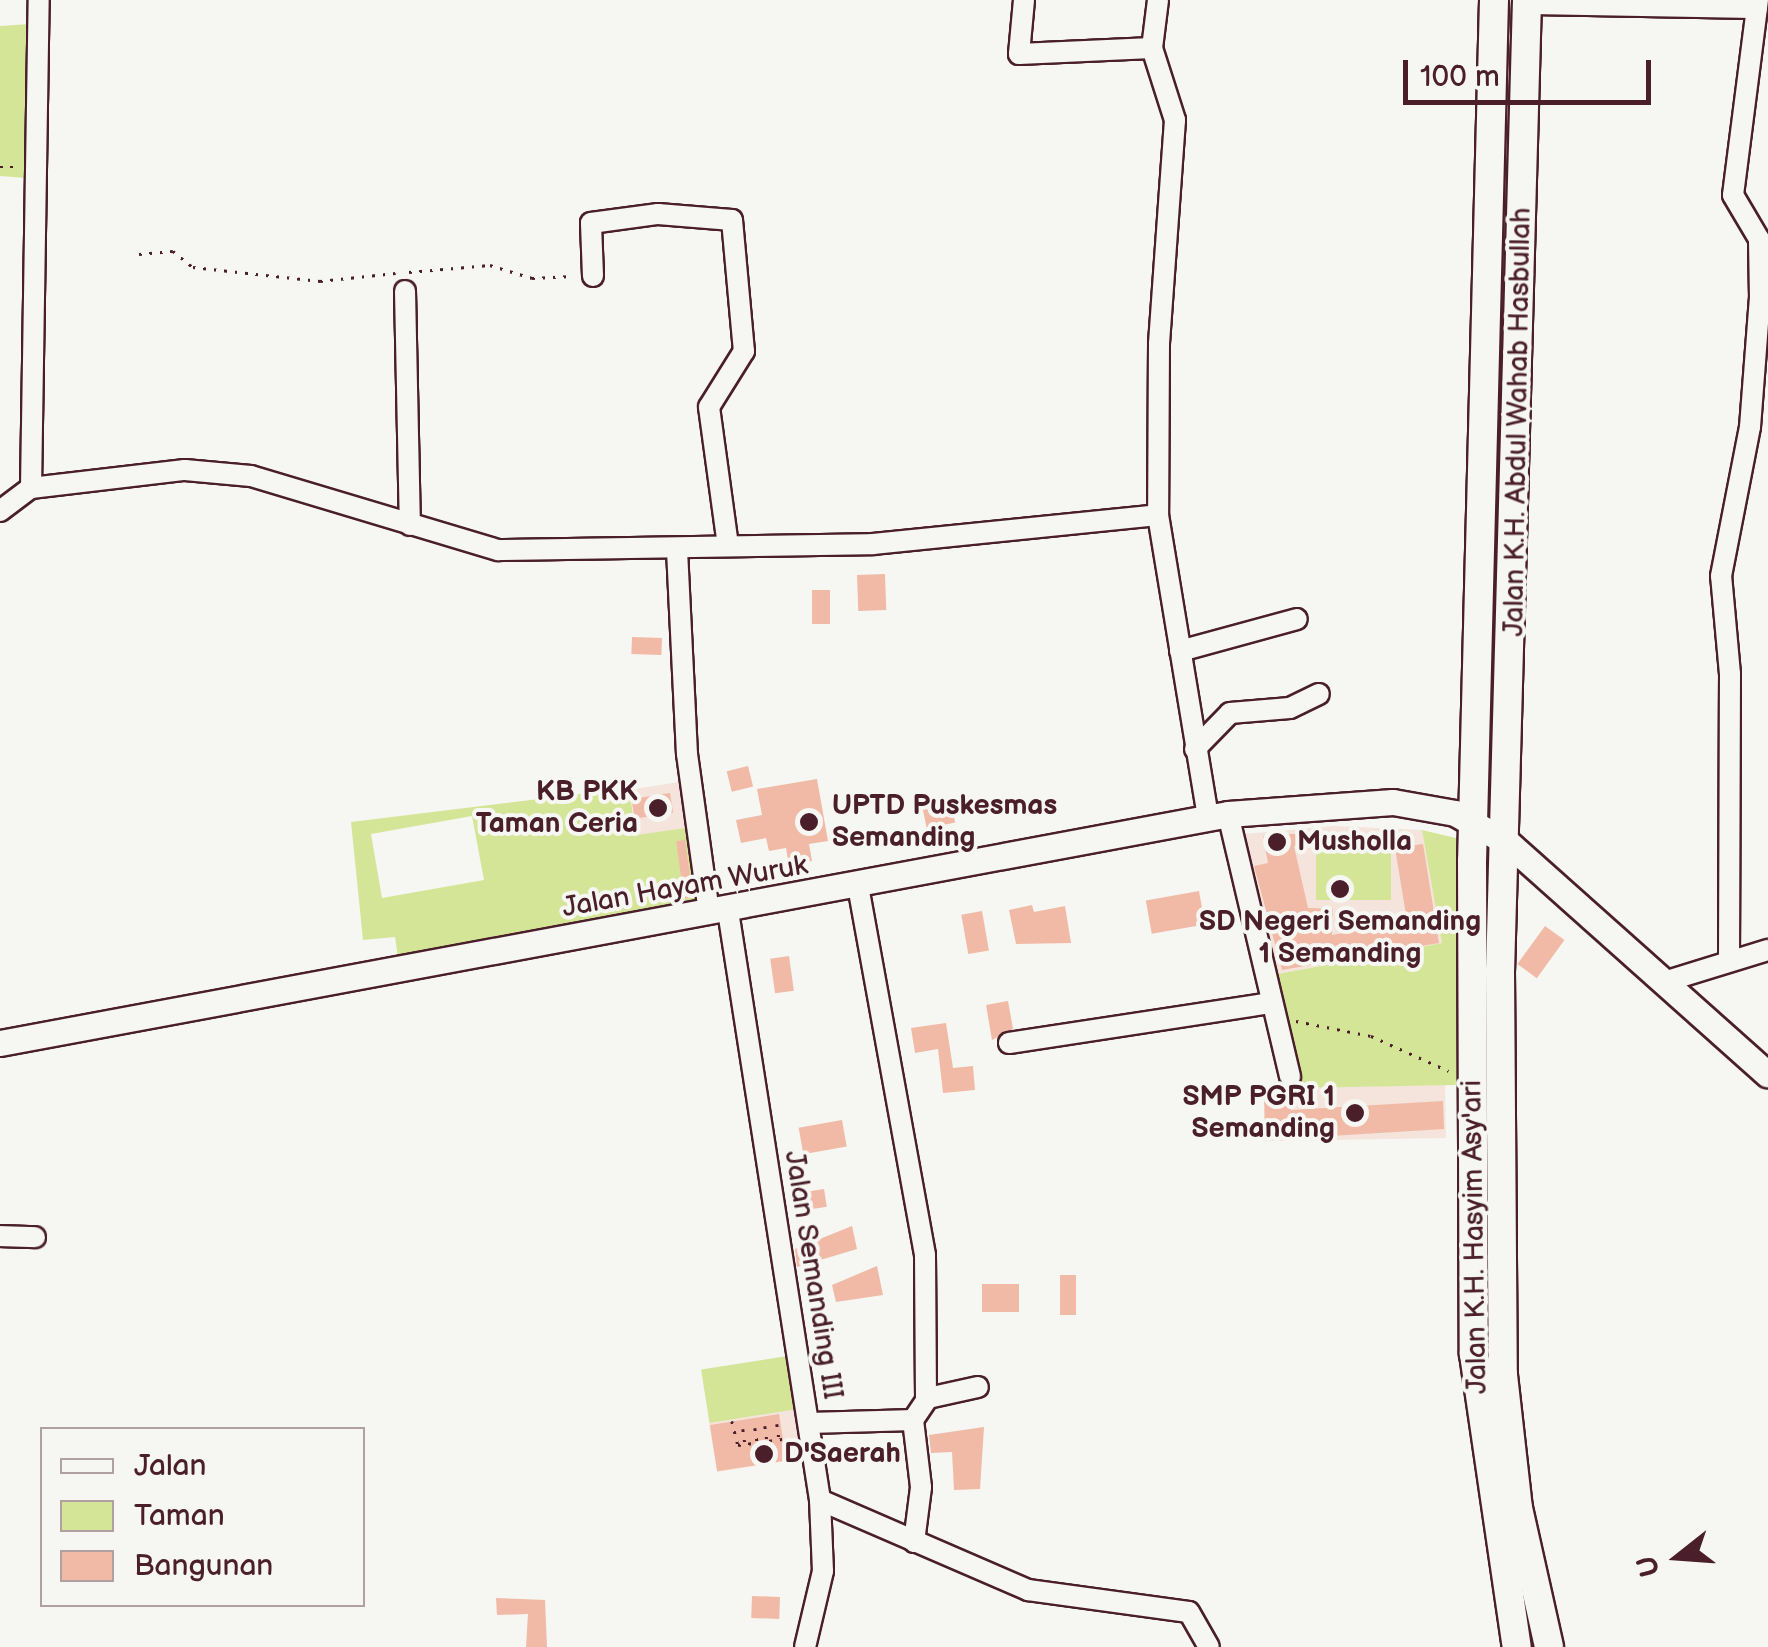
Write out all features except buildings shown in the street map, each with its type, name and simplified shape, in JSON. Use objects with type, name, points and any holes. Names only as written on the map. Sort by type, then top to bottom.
[{"type":"highway","name":"Jalan K.H. Abdul Wahab Hasbullah","points":[[1493,834],[1494,0]]},
{"type":"highway","name":"Jalan K.H. Abdul Wahab Hasbullah","points":[[1493,834],[1527,2]]},
{"type":"highway","name":"Jalan K.H. Hasyim Asy'ari","points":[[1493,834],[1471,1086],[1479,1426],[1517,1647]]},
{"type":"highway","name":"Jalan K.H. Hasyim Asy'ari","points":[[1493,834],[1500,989],[1503,1375],[1518,1508],[1549,1647]]},
{"type":"main road","name":"Jalan Hayam Wuruk","points":[[0,1043],[1218,816],[1393,802],[1493,834]]},
{"type":"main road","points":[[1493,834],[1666,981],[1768,1075]]},
{"type":"street","points":[[31,488],[39,0]]},
{"type":"street","points":[[1024,0],[1019,54],[1152,48]]},
{"type":"street","points":[[1158,0],[1152,48],[1175,120],[1159,344],[1158,515],[1195,749],[1218,816],[1290,1077]]},
{"type":"street","points":[[1527,2],[1758,4],[1733,195],[1744,224],[1762,253],[1759,427],[1721,576],[1730,674],[1730,959]]},
{"type":"street","points":[[592,276],[591,223],[658,214],[732,220],[744,351],[709,407],[728,546]]},
{"type":"street","points":[[1744,224],[1768,223]]},
{"type":"street","points":[[406,291],[410,524]]},
{"type":"street","points":[[0,511],[31,488],[229,472],[498,550],[873,544],[1158,515]]},
{"type":"street","name":"Jalan Semanding III","points":[[678,550],[687,754],[719,912],[810,1423],[820,1500],[823,1572],[804,1647]]},
{"type":"street","points":[[1180,651],[1297,618]]},
{"type":"street","points":[[1195,749],[1230,712],[1290,708],[1319,694]]},
{"type":"street","points":[[858,886],[925,1255],[926,1400],[913,1420],[920,1487],[914,1542]]},
{"type":"street","points":[[1666,981],[1768,950]]},
{"type":"street","points":[[1009,1043],[1271,1003]]},
{"type":"street","points":[[0,1236],[35,1236]]},
{"type":"street","points":[[926,1400],[978,1387]]},
{"type":"street","points":[[810,1423],[913,1420]]},
{"type":"street","points":[[820,1500],[1028,1590],[1189,1612],[1209,1647]]},
{"type":"path","points":[[139,254],[173,251],[193,267],[320,280],[490,265],[532,278],[592,276]]},
{"type":"path","points":[[1271,1003],[1290,1019],[1399,1046],[1471,1086]]},
{"type":"path","points":[[732,1421],[740,1444]]},
{"type":"path","points":[[740,1444],[781,1439],[776,1424]]},
{"type":"path","points":[[765,1426],[767,1441]]},
{"type":"path","points":[[754,1428],[757,1442]]},
{"type":"path","points":[[740,1444],[743,1429]]},
{"type":"shaded area","name":"KB PKK Taman Ceria","points":[[679,782],[686,828],[637,836],[630,790]]},
{"type":"shaded area","name":"SD Negeri Semanding 1 Semanding","points":[[1334,826],[1422,830],[1443,943],[1267,976],[1233,835]]},
{"type":"shaded area","name":"SMP PGRI 1 Semanding","points":[[1445,1085],[1446,1138],[1265,1141],[1264,1088]]},
{"type":"shaded area","points":[[795,1409],[803,1458],[717,1472],[709,1423]]},
{"type":"green space","points":[[30,24],[26,178],[0,176],[0,26]]},
{"type":"green space","points":[[629,788],[636,835],[686,828],[698,911],[399,964],[395,937],[363,940],[351,822]],"holes":[[[472,816],[484,880],[382,898],[371,834]]]},
{"type":"green space","points":[[1422,830],[1460,839],[1457,1085],[1296,1088],[1267,976],[1442,943]]},
{"type":"green space","points":[[1316,849],[1391,849],[1391,900],[1316,900]]},
{"type":"green space","points":[[787,1356],[795,1409],[710,1423],[701,1370]]},
{"type":"place","name":"KB PKK Taman Ceria","points":[[658,808]]},
{"type":"place","name":"UPTD Puskesmas Semanding","points":[[809,822]]},
{"type":"place","name":"Musholla","points":[[1277,842]]},
{"type":"place","name":"SD Negeri Semanding 1 Semanding","points":[[1340,889]]},
{"type":"place","name":"SMP PGRI 1 Semanding","points":[[1355,1113]]},
{"type":"place","name":"D'Saerah","points":[[764,1454]]}]
